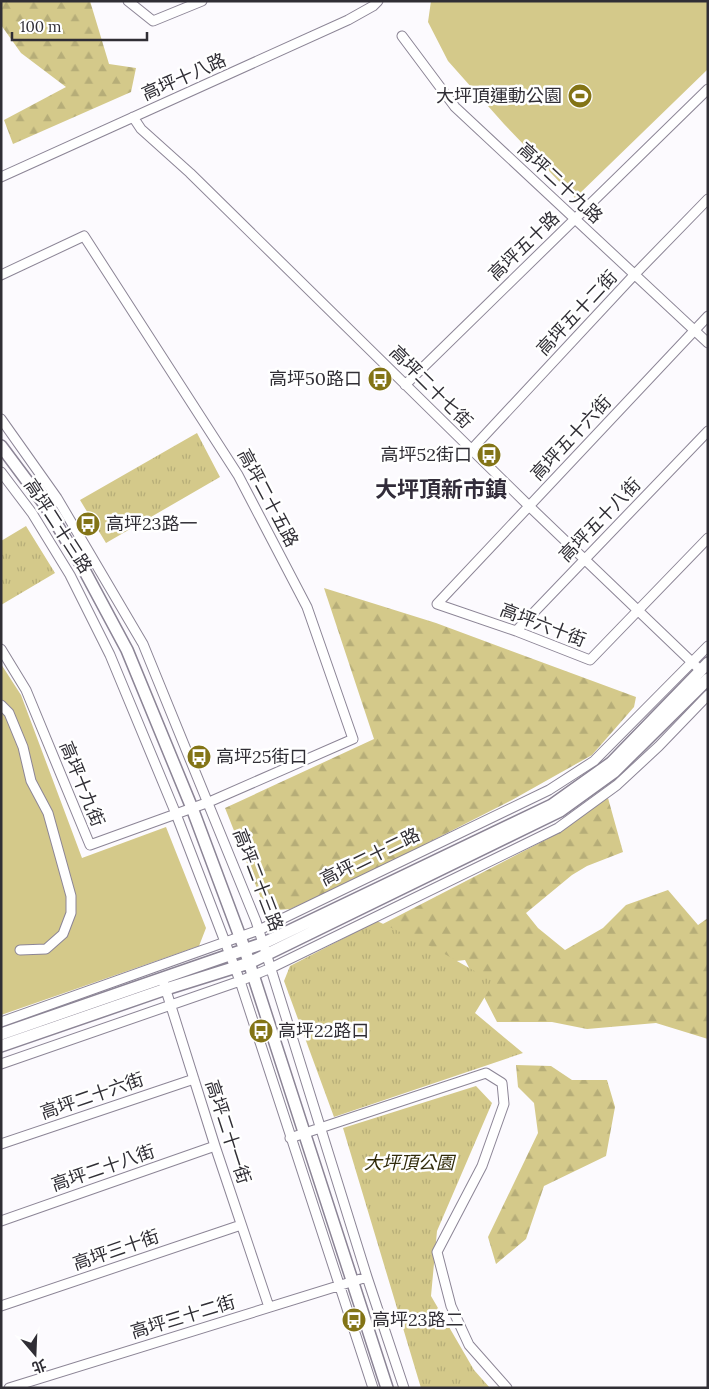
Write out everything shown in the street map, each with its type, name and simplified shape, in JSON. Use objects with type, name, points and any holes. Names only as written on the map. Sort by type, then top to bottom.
[{"type":"street","points":[[128,1],[153,21],[202,1]]},
{"type":"street","name":"高坪十八路","points":[[1,177],[348,20],[373,6],[378,1]]},
{"type":"street","name":"高坪二十九路","points":[[402,36],[455,107],[708,343]]},
{"type":"street","name":"高坪五十路","points":[[405,384],[708,89]]},
{"type":"street","name":"高坪二十七街","points":[[133,117],[141,129],[204,187],[471,450],[638,611],[703,670]]},
{"type":"street","name":"高坪五十二街","points":[[471,450],[635,274],[708,200]]},
{"type":"street","name":"高坪二十五路","points":[[1,275],[84,236],[238,475],[307,607],[353,738],[209,802]]},
{"type":"street","name":"高坪五十六街","points":[[437,604],[708,316]]},
{"type":"street","name":"高坪二十三路","points":[[1,419],[57,498],[143,644],[209,802],[268,955],[367,1277],[404,1388]]},
{"type":"street","name":"高坪五十八街","points":[[516,631],[708,430]]},
{"type":"street","name":"高坪二十三路","points":[[1,446],[45,505],[82,566],[127,650],[192,808],[254,976],[387,1388]]},
{"type":"street","name":"高坪二十三路","points":[[1,472],[32,513],[70,575],[110,655],[176,814],[240,981],[373,1388]]},
{"type":"street","name":"高坪六十街","points":[[437,604],[516,631],[590,660],[708,538]]},
{"type":"street","name":"高坪二十二路","points":[[1,1034],[164,983],[235,968],[249,963],[560,811],[614,772],[703,670],[708,646]]},
{"type":"street","name":"高坪十九街","points":[[1,649],[26,690],[90,845],[209,802]]},
{"type":"street","name":"高坪二十二路","points":[[1,1022],[259,930],[549,790],[594,761],[703,670]]},
{"type":"street","name":"高坪二十二路","points":[[1,1046],[264,943],[552,805],[611,763],[703,670]]},
{"type":"street","points":[[1,1064],[254,976],[558,828],[617,784],[659,746],[708,696]]},
{"type":"street","points":[[1,705],[10,713],[20,739],[31,781],[48,813],[71,896],[71,913],[63,934],[46,949],[20,950]]},
{"type":"street","name":"高坪二十一街","points":[[158,966],[215,1146],[269,1307]]},
{"type":"street","points":[[290,1138],[486,1073],[502,1083],[504,1104],[482,1166],[437,1252],[451,1306],[469,1345],[507,1388]]},
{"type":"street","name":"高坪二十六街","points":[[1,1144],[194,1079]]},
{"type":"street","name":"高坪二十八街","points":[[1,1221],[215,1146]]},
{"type":"street","name":"高坪三十街","points":[[1,1306],[241,1225]]},
{"type":"street","name":"高坪三十二街","points":[[9,1388],[367,1277]]},
{"type":"green space","points":[[1,1],[90,1],[109,64],[136,68],[131,92],[13,144],[4,120],[66,87],[21,53],[1,25]]},
{"type":"green space","name":"大坪頂運動公園","points":[[431,1],[708,1],[708,69],[575,198],[504,124],[448,61],[428,22]]},
{"type":"green space","points":[[197,433],[220,477],[106,543],[80,500]]},
{"type":"green space","points":[[26,526],[55,573],[1,605],[1,541]]},
{"type":"green space","points":[[324,588],[436,623],[636,697],[634,707],[592,755],[512,800],[333,891],[290,909],[266,911],[225,808],[374,739]]},
{"type":"green space","points":[[1,664],[21,695],[82,858],[166,827],[206,928],[199,946],[1,1015]]},
{"type":"green space","points":[[608,798],[623,852],[587,866],[572,875],[526,913],[538,928],[565,950],[603,928],[626,905],[668,890],[698,925],[708,918],[708,1039],[656,1023],[587,1029],[552,1022],[497,1022],[465,960],[423,965],[375,928],[549,838]]},
{"type":"green space","points":[[377,921],[434,948],[494,982],[475,1013],[523,1053],[334,1117],[284,981],[290,966]]},
{"type":"green space","points":[[516,1065],[551,1066],[572,1080],[607,1080],[615,1107],[606,1156],[544,1186],[526,1239],[496,1264],[488,1237],[538,1133],[534,1103],[518,1087]]},
{"type":"green space","name":"大坪頂公園","points":[[476,1086],[492,1103],[437,1231],[431,1296],[474,1370],[490,1388],[421,1388],[343,1128]]},
{"type":"place","name":"大坪頂運動公園","points":[[580,96]]},
{"type":"place","name":"高坪50路口","points":[[380,379]]},
{"type":"place","name":"高坪52街口","points":[[489,455]]},
{"type":"place","name":"高坪23路一","points":[[88,524]]},
{"type":"place","name":"高坪25街口","points":[[199,757]]},
{"type":"place","name":"高坪22路口","points":[[261,1031]]},
{"type":"place","name":"高坪23路二","points":[[354,1320]]},
{"type":"district","name":"大坪頂新市鎮","points":[[441,489]]}]
